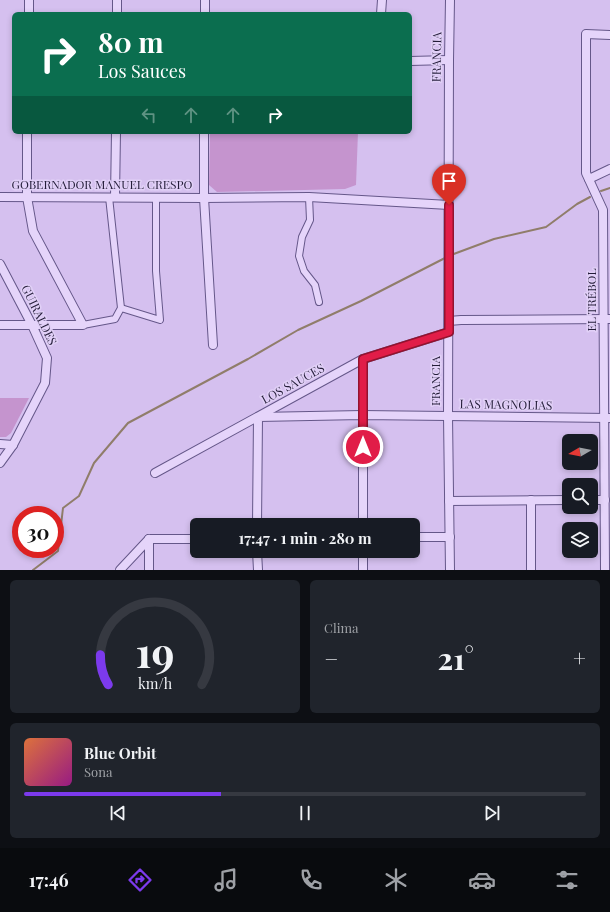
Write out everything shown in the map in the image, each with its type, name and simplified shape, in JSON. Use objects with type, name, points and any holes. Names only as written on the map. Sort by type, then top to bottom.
[{"type":"street","points":[[29,0],[29,12]]},
{"type":"street","points":[[117,0],[117,12]]},
{"type":"street","points":[[205,0],[205,12]]},
{"type":"street","points":[[381,12],[382,0]]},
{"type":"street","name":"FRANCIA","points":[[450,0],[448,416],[450,570]]},
{"type":"street","name":"EL TRÉBOL","points":[[605,570],[607,210],[588,179],[586,173],[586,34],[610,35]]},
{"type":"street","points":[[412,61],[449,60]]},
{"type":"street","points":[[28,134],[27,197],[33,231],[83,325]]},
{"type":"street","points":[[0,324],[83,325],[115,320],[121,308],[112,197],[116,134]]},
{"type":"street","points":[[204,134],[204,198],[213,345]]},
{"type":"street","points":[[588,179],[610,169]]},
{"type":"street","name":"GOBERNADOR MANUEL CRESPO","points":[[0,196],[204,198],[309,197],[449,205]]},
{"type":"street","points":[[121,308],[160,320],[156,271],[156,197]]},
{"type":"street","points":[[309,197],[310,220],[302,237],[299,256],[304,271],[315,285],[319,302]]},
{"type":"street","name":"GUIRALDES","points":[[0,264],[32,325],[47,358],[44,383],[13,444],[0,463]]},
{"type":"street","points":[[449,321],[607,319]]},
{"type":"street","name":"LOS SAUCES","points":[[155,473],[363,359],[449,332]]},
{"type":"street","points":[[363,359],[363,518]]},
{"type":"street","name":"LAS MAGNOLIAS","points":[[258,417],[362,415],[607,418]]},
{"type":"street","points":[[257,518],[258,417]]},
{"type":"street","points":[[0,444],[13,444]]},
{"type":"street","points":[[531,500],[531,570]]},
{"type":"street","points":[[450,501],[562,500]]},
{"type":"street","points":[[598,500],[605,500]]},
{"type":"street","points":[[420,538],[450,537]]},
{"type":"street","points":[[120,570],[149,540],[190,539]]},
{"type":"street","points":[[149,540],[149,570]]},
{"type":"street","points":[[257,558],[258,570]]},
{"type":"street","points":[[363,558],[364,570]]},
{"type":"shaded area","points":[[210,134],[358,134],[356,185],[345,189],[217,192],[209,185]]},
{"type":"shaded area","points":[[0,398],[29,398],[11,433],[6,437],[0,437]]},
{"type":"waterway","points":[[601,191],[610,188]]},
{"type":"waterway","points":[[451,255],[494,239],[546,227],[577,204],[590,197]]},
{"type":"waterway","points":[[33,570],[58,551],[63,508],[79,496],[94,463],[128,423],[248,359],[298,330],[361,301],[445,258]]},
{"type":"route","points":[[363,447],[363,359],[449,332],[449,205]]}]
